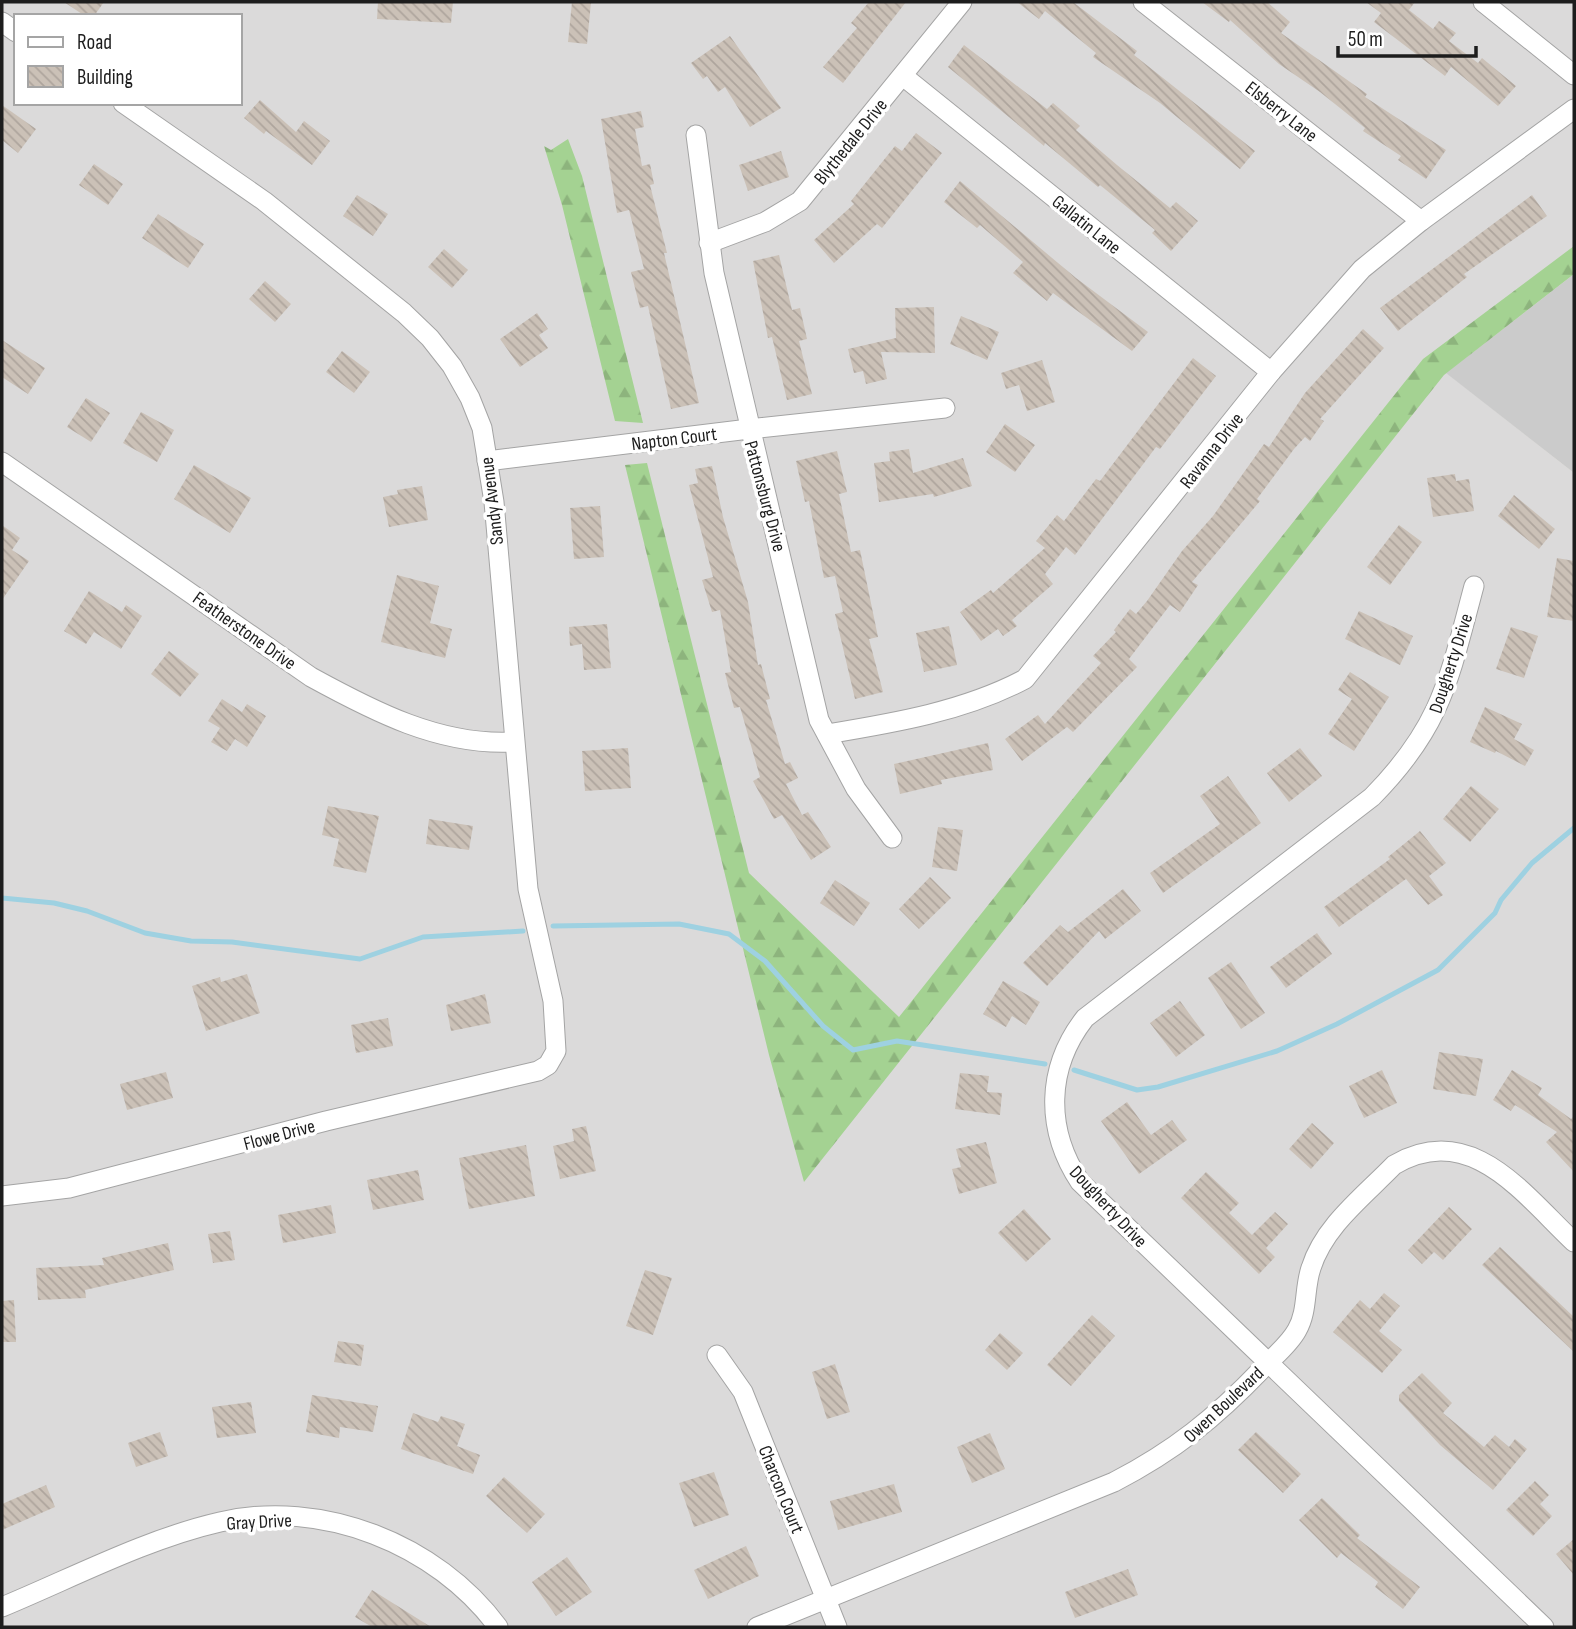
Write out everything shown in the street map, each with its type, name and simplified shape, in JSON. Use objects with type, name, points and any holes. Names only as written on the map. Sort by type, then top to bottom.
[{"type":"street","name":"Blythedale Drive","points":[[709,243],[765,222],[800,201],[962,2]]},
{"type":"street","name":"Elsberry Lane","points":[[1143,2],[1421,221]]},
{"type":"street","points":[[1483,2],[1574,75]]},
{"type":"street","name":"Gallatin Lane","points":[[903,76],[1271,373]]},
{"type":"street","name":"Sandy Avenue","points":[[126,105],[264,201],[404,313],[430,338],[452,366],[470,398],[482,428],[494,502],[528,889],[553,1001],[557,1040],[551,1061]]},
{"type":"street","name":"Ravanna Drive","points":[[827,734],[953,708],[999,693],[1025,679],[1271,373],[1362,268],[1421,221],[1574,109]]},
{"type":"street","name":"Pattonsburg Drive","points":[[696,135],[709,243],[749,429],[769,498],[819,720],[856,789],[892,838]]},
{"type":"street","name":"Napton Court","points":[[487,461],[945,408]]},
{"type":"street","name":"Featherstone Drive","points":[[2,461],[311,677],[346,696],[427,730],[470,740],[513,741]]},
{"type":"street","name":"Dougherty Drive","points":[[1474,586],[1448,684],[1422,738],[1399,769],[1372,797],[1106,1000],[1074,1032],[1059,1064],[1054,1092],[1054,1118],[1067,1161],[1080,1182],[1544,1627]]},
{"type":"street","name":"Flowe Drive","points":[[2,1196],[30,1195],[81,1185],[326,1121],[538,1071],[551,1061]]},
{"type":"street","name":"Owen Boulevard","points":[[757,1627],[1114,1482],[1154,1462],[1216,1415],[1292,1338],[1301,1322],[1310,1270],[1326,1236],[1394,1165],[1407,1157],[1447,1150],[1476,1157],[1496,1169],[1574,1242]]},
{"type":"street","name":"Charcon Court","points":[[717,1356],[743,1392],[837,1627]]},
{"type":"street","name":"Gray Drive","points":[[2,1607],[188,1530],[223,1521],[258,1517],[297,1518],[358,1529],[410,1550],[456,1582],[498,1627]]},
{"type":"shaded area","points":[[2,2],[1574,2],[1574,274],[1447,373],[1574,473],[1574,1627],[2,1627]]},
{"type":"shaded area","points":[[1574,274],[1574,473],[1446,373]]},
{"type":"green space","points":[[568,139],[582,176],[643,423],[615,421],[562,205],[544,146],[551,150]]},
{"type":"green space","points":[[1574,246],[1574,274],[1444,375],[804,1182],[769,1055],[625,465],[647,463],[749,873],[899,1017],[1423,359]]},
{"type":"building","points":[[64,2],[104,2],[95,14],[82,14]]},
{"type":"building","points":[[378,2],[453,2],[451,23],[377,19]]},
{"type":"building","points":[[572,2],[591,2],[587,44],[568,42]]},
{"type":"building","points":[[869,2],[906,2],[843,83],[823,67],[857,28],[851,23]]},
{"type":"building","points":[[1017,2],[1073,2],[1137,51],[1134,55],[1255,151],[1240,169],[1160,103],[1093,57],[1096,53],[1045,11],[1039,19]]},
{"type":"building","points":[[1202,2],[1267,2],[1290,22],[1281,33],[1367,94],[1365,97],[1446,150],[1426,179],[1398,160],[1401,156],[1363,131],[1365,128],[1320,92],[1279,64],[1230,20],[1229,22]]},
{"type":"building","points":[[1366,2],[1415,2],[1409,10],[1433,29],[1439,21],[1456,33],[1449,41],[1478,63],[1482,58],[1516,86],[1498,106],[1451,67],[1445,76],[1374,22],[1381,13]]},
{"type":"building","points":[[730,36],[781,108],[750,127],[725,87],[718,92],[707,76],[703,79],[691,63]]},
{"type":"building","points":[[964,45],[1047,109],[1053,103],[1080,126],[1076,130],[1117,165],[1170,208],[1176,202],[1198,221],[1171,251],[1152,233],[1155,230],[1045,143],[1044,146],[948,67]]},
{"type":"building","points":[[260,100],[296,132],[304,121],[330,141],[312,165],[244,118]]},
{"type":"building","points":[[2,105],[36,129],[18,153],[2,140]]},
{"type":"building","points":[[641,111],[644,127],[635,129],[642,166],[650,164],[654,184],[650,185],[699,403],[671,409],[648,306],[640,308],[631,272],[644,269],[629,210],[617,213],[601,119]]},
{"type":"building","points":[[916,133],[942,153],[882,228],[877,224],[834,263],[814,240],[854,204],[851,201],[895,146],[902,151]]},
{"type":"building","points":[[781,151],[789,177],[748,191],[739,165]]},
{"type":"building","points":[[94,164],[123,184],[108,205],[79,185]]},
{"type":"building","points":[[960,181],[1076,278],[1148,332],[1132,351],[1053,293],[1047,301],[1013,273],[1023,262],[980,225],[977,228],[944,202]]},
{"type":"building","points":[[357,195],[388,214],[373,236],[343,216]]},
{"type":"building","points":[[1532,195],[1547,216],[1464,274],[1467,277],[1398,331],[1380,308]]},
{"type":"building","points":[[158,214],[204,244],[188,268],[142,238]]},
{"type":"building","points":[[444,249],[468,270],[452,288],[428,267]]},
{"type":"building","points":[[779,255],[792,310],[800,308],[807,339],[799,341],[812,394],[787,400],[772,337],[768,338],[753,261]]},
{"type":"building","points":[[265,281],[291,304],[275,322],[249,299]]},
{"type":"building","points":[[934,307],[935,353],[881,352],[887,379],[866,384],[863,371],[854,373],[848,349],[896,338],[895,308]]},
{"type":"building","points":[[537,313],[548,329],[539,335],[548,348],[520,367],[500,339]]},
{"type":"building","points":[[961,316],[999,332],[987,360],[950,344]]},
{"type":"building","points":[[1363,329],[1384,348],[1320,419],[1324,421],[1310,441],[1305,437],[1294,449],[1257,499],[1260,501],[1192,582],[1198,585],[1180,612],[1170,605],[1129,659],[1137,667],[1073,732],[1067,727],[1022,761],[1005,739],[1038,715],[1045,724],[1101,663],[1093,656],[1116,632],[1114,630],[1130,609],[1136,614],[1147,601],[1182,551],[1213,516],[1264,444],[1269,447],[1305,393]]},
{"type":"building","points":[[2,340],[45,368],[28,394],[2,377]]},
{"type":"building","points":[[342,351],[370,372],[354,393],[326,372]]},
{"type":"building","points":[[1193,358],[1216,376],[1160,449],[1156,447],[1075,555],[1066,547],[1045,574],[1053,584],[1012,620],[1017,626],[1003,636],[998,629],[981,641],[960,612],[991,590],[993,593],[1045,548],[1036,541],[1057,515],[1064,521],[1096,479],[1100,481]]},
{"type":"building","points":[[1042,360],[1055,402],[1027,411],[1019,385],[1006,389],[1001,373]]},
{"type":"building","points":[[86,398],[110,413],[91,442],[67,427]]},
{"type":"building","points":[[141,412],[174,430],[157,462],[123,443]]},
{"type":"building","points":[[1005,424],[1035,445],[1015,472],[986,452]]},
{"type":"building","points":[[909,449],[913,473],[963,458],[972,486],[934,497],[933,494],[879,502],[874,463],[890,461],[889,452]]},
{"type":"building","points":[[837,451],[847,492],[839,494],[851,552],[860,550],[878,637],[869,639],[883,692],[855,699],[835,614],[843,612],[835,576],[824,578],[809,501],[805,502],[796,461]]},
{"type":"building","points":[[194,465],[251,498],[230,533],[174,499]]},
{"type":"building","points":[[712,466],[723,517],[748,602],[758,665],[761,664],[770,699],[766,700],[785,764],[790,762],[798,778],[786,784],[802,815],[808,812],[831,847],[811,860],[782,815],[774,819],[753,781],[760,777],[740,707],[734,708],[725,673],[731,672],[720,610],[712,612],[702,580],[713,577],[689,485],[698,483],[695,469]]},
{"type":"building","points":[[1455,474],[1456,481],[1469,479],[1474,511],[1433,517],[1427,478]]},
{"type":"building","points":[[422,486],[428,520],[389,527],[383,497],[398,494],[397,490]]},
{"type":"building","points":[[1514,495],[1555,529],[1539,549],[1498,516]]},
{"type":"building","points":[[600,506],[604,557],[574,559],[570,508]]},
{"type":"building","points":[[2,525],[20,538],[12,550],[29,561],[2,600]]},
{"type":"building","points":[[1399,525],[1422,542],[1390,585],[1367,567]]},
{"type":"building","points":[[1557,558],[1574,561],[1574,621],[1547,617]]},
{"type":"building","points":[[397,575],[439,586],[430,623],[452,629],[445,658],[381,642]]},
{"type":"building","points":[[89,591],[122,612],[126,605],[142,616],[121,649],[94,632],[86,644],[64,631]]},
{"type":"building","points":[[1359,611],[1413,636],[1400,665],[1345,639]]},
{"type":"building","points":[[607,624],[611,668],[584,670],[582,644],[570,646],[569,627]]},
{"type":"building","points":[[949,626],[957,665],[924,672],[916,633]]},
{"type":"building","points":[[1511,627],[1538,636],[1524,678],[1496,669]]},
{"type":"building","points":[[169,651],[199,674],[180,697],[151,674]]},
{"type":"building","points":[[1350,672],[1389,697],[1354,751],[1328,734],[1352,699],[1338,690]]},
{"type":"building","points":[[222,699],[242,712],[247,704],[266,716],[247,747],[235,739],[227,751],[211,742],[220,728],[208,721]]},
{"type":"building","points":[[1485,707],[1522,724],[1514,739],[1534,750],[1525,766],[1496,751],[1495,753],[1470,742]]},
{"type":"building","points":[[988,743],[993,770],[941,780],[942,784],[900,794],[894,764]]},
{"type":"building","points":[[628,748],[631,788],[585,791],[582,751]]},
{"type":"building","points":[[1300,748],[1322,776],[1289,802],[1267,773]]},
{"type":"building","points":[[1228,776],[1261,823],[1163,893],[1150,873],[1220,824],[1200,796]]},
{"type":"building","points":[[1471,786],[1499,809],[1470,842],[1443,819]]},
{"type":"building","points":[[328,806],[379,816],[366,873],[333,866],[339,839],[322,835]]},
{"type":"building","points":[[429,819],[473,826],[469,850],[426,844]]},
{"type":"building","points":[[938,827],[963,830],[957,871],[932,867]]},
{"type":"building","points":[[1420,831],[1446,863],[1429,876],[1443,895],[1428,905],[1406,879],[1339,927],[1324,907],[1390,859],[1388,857]]},
{"type":"building","points":[[930,877],[951,898],[919,929],[899,909]]},
{"type":"building","points":[[835,880],[870,903],[854,926],[820,903]]},
{"type":"building","points":[[1123,889],[1141,911],[1105,939],[1099,931],[1047,986],[1023,963],[1060,925],[1068,932]]},
{"type":"building","points":[[1317,933],[1332,954],[1286,988],[1270,967]]},
{"type":"building","points":[[1231,962],[1265,1013],[1241,1029],[1208,978]]},
{"type":"building","points":[[247,974],[260,1013],[206,1031],[192,986],[220,977],[221,982]]},
{"type":"building","points":[[1003,981],[1040,1002],[1026,1025],[1012,1016],[1006,1027],[983,1014]]},
{"type":"building","points":[[485,994],[491,1023],[451,1031],[446,1005]]},
{"type":"building","points":[[1180,1001],[1205,1035],[1176,1057],[1150,1023]]},
{"type":"building","points":[[388,1018],[393,1046],[356,1053],[351,1025]]},
{"type":"building","points":[[1439,1052],[1483,1059],[1476,1096],[1433,1089]]},
{"type":"building","points":[[1382,1070],[1397,1103],[1364,1118],[1349,1086]]},
{"type":"building","points":[[1512,1070],[1542,1088],[1538,1095],[1571,1119],[1574,1116],[1574,1172],[1546,1142],[1557,1132],[1515,1105],[1511,1111],[1493,1100]]},
{"type":"building","points":[[166,1072],[173,1098],[127,1110],[120,1084]]},
{"type":"building","points":[[960,1073],[989,1076],[987,1092],[1002,1093],[1000,1115],[955,1109]]},
{"type":"building","points":[[1127,1102],[1151,1135],[1172,1120],[1187,1140],[1139,1174],[1101,1121]]},
{"type":"building","points":[[1312,1123],[1334,1143],[1311,1169],[1289,1149]]},
{"type":"building","points":[[586,1126],[596,1171],[560,1179],[553,1146],[574,1141],[572,1129]]},
{"type":"building","points":[[986,1142],[997,1183],[959,1194],[952,1169],[961,1167],[956,1149]]},
{"type":"building","points":[[526,1145],[535,1196],[469,1209],[459,1158]]},
{"type":"building","points":[[418,1170],[424,1200],[373,1210],[367,1180]]},
{"type":"building","points":[[1206,1172],[1239,1203],[1229,1213],[1252,1235],[1275,1212],[1288,1224],[1266,1248],[1275,1257],[1259,1274],[1181,1198]]},
{"type":"building","points":[[331,1205],[336,1233],[283,1243],[278,1215]]},
{"type":"building","points":[[1449,1207],[1472,1229],[1443,1260],[1434,1252],[1422,1264],[1408,1250]]},
{"type":"building","points":[[1024,1209],[1051,1239],[1026,1262],[998,1233]]},
{"type":"building","points":[[230,1231],[235,1260],[213,1263],[208,1234]]},
{"type":"building","points":[[168,1243],[174,1270],[85,1290],[86,1298],[38,1300],[36,1268],[104,1265],[102,1258]]},
{"type":"building","points":[[1500,1247],[1574,1317],[1574,1352],[1482,1265]]},
{"type":"building","points":[[645,1270],[672,1278],[653,1335],[626,1326]]},
{"type":"building","points":[[1384,1293],[1400,1306],[1379,1331],[1402,1350],[1382,1373],[1333,1332],[1360,1300],[1370,1309]]},
{"type":"building","points":[[14,1300],[16,1342],[2,1342],[2,1301]]},
{"type":"building","points":[[1092,1315],[1115,1336],[1071,1386],[1047,1365]]},
{"type":"building","points":[[1000,1333],[1023,1353],[1007,1370],[985,1350]]},
{"type":"building","points":[[338,1341],[364,1345],[361,1366],[334,1362]]},
{"type":"building","points":[[835,1364],[850,1412],[827,1419],[812,1372]]},
{"type":"building","points":[[1422,1373],[1452,1403],[1443,1413],[1484,1447],[1495,1435],[1509,1447],[1515,1439],[1527,1449],[1493,1490],[1440,1445],[1399,1401],[1399,1395]]},
{"type":"building","points":[[312,1395],[378,1406],[373,1432],[340,1427],[339,1438],[306,1432]]},
{"type":"building","points":[[251,1402],[256,1433],[217,1438],[212,1407]]},
{"type":"building","points":[[413,1413],[438,1422],[441,1416],[465,1424],[457,1446],[480,1455],[473,1474],[401,1449]]},
{"type":"building","points":[[160,1432],[168,1456],[136,1467],[128,1443]]},
{"type":"building","points":[[1256,1432],[1301,1474],[1283,1493],[1238,1450]]},
{"type":"building","points":[[990,1433],[1005,1469],[972,1483],[957,1447]]},
{"type":"building","points":[[714,1472],[729,1515],[694,1527],[679,1483]]},
{"type":"building","points":[[504,1477],[545,1514],[527,1533],[486,1496]]},
{"type":"building","points":[[1535,1481],[1549,1495],[1540,1504],[1552,1516],[1533,1536],[1506,1510]]},
{"type":"building","points":[[894,1484],[902,1512],[838,1530],[830,1501]]},
{"type":"building","points":[[46,1485],[55,1507],[2,1530],[2,1504]]},
{"type":"building","points":[[1322,1498],[1360,1535],[1357,1538],[1420,1587],[1403,1609],[1375,1587],[1378,1582],[1341,1553],[1337,1558],[1299,1520]]},
{"type":"building","points":[[1574,1539],[1574,1575],[1556,1554]]},
{"type":"building","points":[[746,1546],[759,1576],[708,1599],[694,1570]]},
{"type":"building","points":[[567,1557],[592,1592],[556,1616],[532,1582]]},
{"type":"building","points":[[1128,1569],[1138,1595],[1075,1618],[1065,1592]]},
{"type":"building","points":[[372,1590],[431,1627],[372,1627],[355,1617]]},
{"type":"waterway","points":[[1074,1070],[1137,1090],[1158,1087],[1277,1051],[1337,1024],[1438,970],[1495,913],[1501,900],[1532,863],[1574,828]]},
{"type":"waterway","points":[[2,898],[54,903],[87,911],[145,933],[191,941],[232,942],[360,959],[423,937],[523,931]]},
{"type":"waterway","points":[[553,926],[679,924],[729,934],[765,961],[823,1026],[853,1050],[897,1041],[1045,1064]]}]
